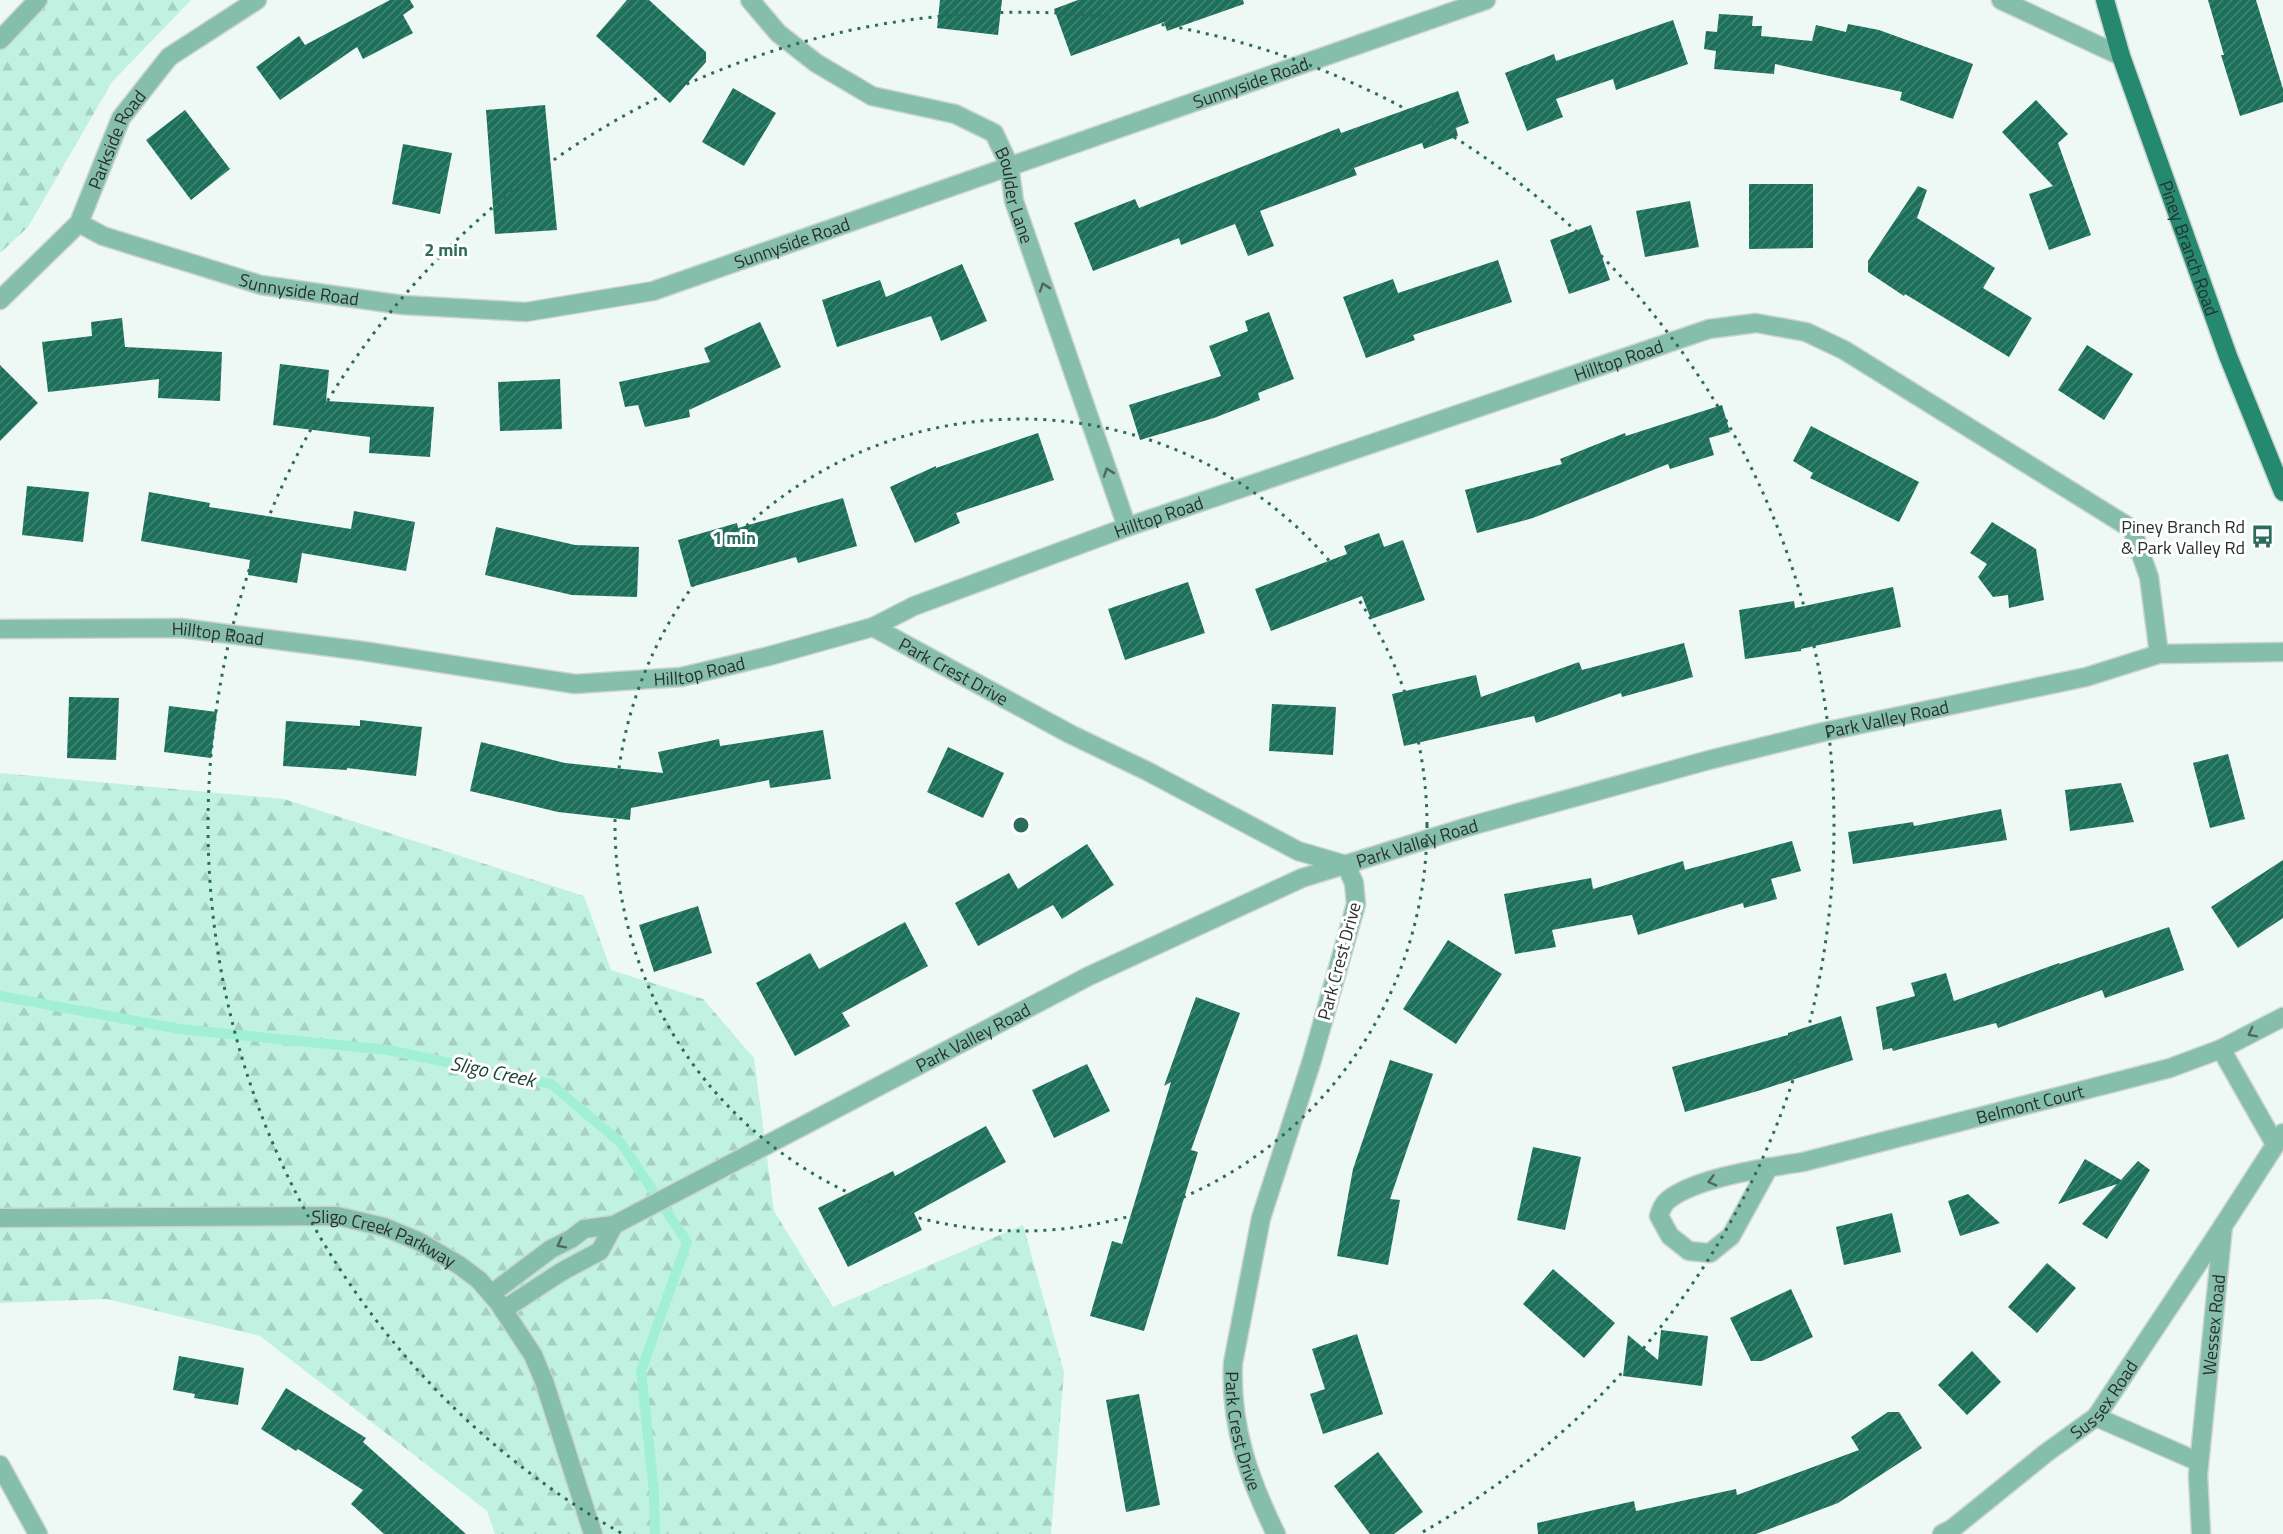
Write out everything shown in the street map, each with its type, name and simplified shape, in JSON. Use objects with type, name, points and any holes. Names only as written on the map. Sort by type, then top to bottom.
[{"type":"main road","name":"Piney Branch Road","points":[[2105,0],[2121,56],[2228,356],[2283,492]]},
{"type":"street","points":[[0,40],[38,0]]},
{"type":"street","name":"Parkside Road","points":[[0,300],[79,223],[121,118],[170,57],[257,0]]},
{"type":"street","name":"Boulder Lane","points":[[750,0],[778,33],[816,63],[872,96],[955,114],[994,133],[1009,165],[1014,201],[1127,527]]},
{"type":"street","name":"Sunnyside Road","points":[[79,223],[103,236],[261,285],[403,305],[526,312],[653,291],[1486,0]]},
{"type":"street","points":[[2001,0],[2121,56]]},
{"type":"street","name":"Hilltop Road","points":[[0,629],[181,628],[363,651],[576,684],[681,677],[769,656],[873,627],[914,606],[1127,527],[1709,329],[1756,323],[1806,332],[1844,350],[2132,529],[2149,577],[2159,654]]},
{"type":"street","name":"Park Crest Drive","points":[[873,627],[1070,735],[1147,771],[1298,851],[1346,865],[1354,883],[1356,904],[1312,1060],[1261,1218],[1233,1363],[1232,1384],[1236,1426],[1250,1474],[1276,1534]]},
{"type":"street","name":"Park Valley Road","points":[[491,1294],[551,1249],[571,1239],[584,1229],[614,1225],[633,1216],[1089,976],[1302,878],[1467,826],[1708,760],[1823,732],[2086,677],[2159,654],[2283,652]]},
{"type":"street","name":"Belmont Court","points":[[1769,1167],[1731,1236],[1710,1253],[1689,1251],[1670,1236],[1659,1216],[1665,1202],[1684,1189],[1769,1167],[1803,1162],[2170,1068],[2221,1048],[2283,1017]]},
{"type":"street","points":[[2221,1048],[2279,1139]]},
{"type":"street","name":"Wessex Road","points":[[2201,1534],[2199,1462],[2223,1226],[2279,1139]]},
{"type":"street","name":"Sligo Creek Parkway","points":[[0,1218],[337,1216],[384,1227],[418,1241],[479,1280],[503,1310],[533,1355],[544,1382],[593,1534]]},
{"type":"street","points":[[503,1310],[561,1272],[600,1251],[614,1225]]},
{"type":"street","name":"Sussex Road","points":[[1942,1534],[1952,1529],[2046,1453],[2096,1417],[2223,1226]]},
{"type":"street","points":[[2096,1417],[2199,1462]]},
{"type":"street","points":[[0,1465],[38,1534]]},
{"type":"green space","points":[[49,0],[191,0],[112,82],[28,227],[0,253],[0,50]]},
{"type":"green space","points":[[0,773],[284,799],[584,896],[611,970],[703,999],[754,1058],[774,1211],[833,1307],[1023,1225],[1064,1372],[1051,1534],[495,1534],[487,1511],[260,1336],[107,1299],[0,1303]]},
{"type":"building","points":[[390,0],[410,0],[414,7],[403,15],[413,33],[363,59],[357,47],[280,100],[256,67],[299,36],[305,45]]},
{"type":"building","points":[[627,0],[649,0],[706,52],[706,62],[670,103],[596,36]]},
{"type":"building","points":[[940,0],[1002,0],[998,35],[937,28]]},
{"type":"building","points":[[1078,0],[1243,0],[1244,4],[1167,31],[1164,22],[1071,56],[1054,9]]},
{"type":"building","points":[[2208,0],[2256,0],[2283,89],[2283,102],[2240,116],[2221,55],[2224,55]]},
{"type":"building","points":[[1719,14],[1753,16],[1752,26],[1762,26],[1761,36],[1812,41],[1816,25],[1846,32],[1848,24],[1879,30],[1973,64],[1953,119],[1900,100],[1902,92],[1775,64],[1774,74],[1714,69],[1716,51],[1704,49],[1706,31],[1717,32]]},
{"type":"building","points":[[1673,20],[1688,64],[1616,90],[1613,79],[1556,99],[1563,117],[1527,131],[1505,73],[1554,54],[1556,61]]},
{"type":"building","points":[[733,88],[776,113],[744,166],[702,142]]},
{"type":"building","points":[[1458,91],[1469,123],[1456,128],[1458,136],[1424,149],[1422,143],[1354,168],[1357,175],[1260,211],[1274,246],[1248,256],[1235,224],[1181,245],[1179,238],[1093,271],[1074,223],[1135,199],[1139,208],[1339,128],[1341,133]]},
{"type":"building","points":[[2036,100],[2068,134],[2058,143],[2091,235],[2049,250],[2029,194],[2053,186],[2002,132]]},
{"type":"building","points":[[545,105],[557,230],[495,234],[486,110]]},
{"type":"building","points":[[185,110],[230,169],[191,200],[146,140]]},
{"type":"building","points":[[403,144],[452,153],[440,214],[392,204]]},
{"type":"building","points":[[1749,184],[1813,184],[1813,248],[1749,249]]},
{"type":"building","points":[[1918,186],[1927,190],[1917,218],[1995,268],[1983,288],[2032,318],[2009,357],[1905,294],[1904,296],[1868,272],[1868,261]]},
{"type":"building","points":[[1690,201],[1699,247],[1645,257],[1636,211]]},
{"type":"building","points":[[1591,225],[1610,280],[1569,294],[1550,240]]},
{"type":"building","points":[[1498,260],[1512,302],[1413,335],[1415,340],[1366,358],[1343,297],[1393,279],[1398,293]]},
{"type":"building","points":[[962,264],[987,321],[941,341],[931,316],[837,347],[822,300],[880,280],[886,297]]},
{"type":"building","points":[[1269,312],[1294,379],[1258,393],[1260,400],[1214,418],[1140,440],[1129,405],[1221,376],[1209,346],[1248,331],[1245,321]]},
{"type":"building","points":[[122,318],[125,347],[222,352],[220,401],[158,398],[159,379],[48,392],[42,342],[92,336],[91,322]]},
{"type":"building","points":[[760,322],[781,367],[689,410],[690,417],[645,427],[638,405],[625,407],[619,382],[710,362],[704,348]]},
{"type":"building","points":[[2087,345],[2133,374],[2104,420],[2058,390]]},
{"type":"building","points":[[280,364],[329,370],[326,401],[434,407],[430,457],[369,453],[370,437],[273,425]]},
{"type":"building","points":[[0,365],[38,403],[0,441]]},
{"type":"building","points":[[560,379],[562,429],[500,431],[498,382]]},
{"type":"building","points":[[1722,405],[1730,432],[1709,438],[1714,455],[1670,469],[1668,464],[1533,518],[1477,533],[1465,490],[1562,464],[1560,459],[1625,433],[1626,436]]},
{"type":"building","points":[[1811,426],[1919,482],[1899,522],[1810,478],[1813,473],[1793,461]]},
{"type":"building","points":[[1038,433],[1054,480],[956,513],[960,523],[915,543],[890,487],[936,466],[936,468]]},
{"type":"building","points":[[27,486],[89,492],[83,542],[22,535]]},
{"type":"building","points":[[149,492],[210,503],[209,507],[351,529],[354,511],[415,522],[406,571],[302,553],[297,583],[248,575],[250,560],[141,541]]},
{"type":"building","points":[[843,498],[857,546],[798,563],[796,557],[691,587],[678,540],[737,523],[738,528]]},
{"type":"building","points":[[1992,522],[2036,549],[2044,600],[2009,608],[2008,595],[1993,597],[1978,577],[1987,564],[1970,553]]},
{"type":"building","points":[[496,527],[575,545],[639,547],[637,597],[572,595],[485,575]]},
{"type":"building","points":[[1379,533],[1384,547],[1403,540],[1425,600],[1371,619],[1362,596],[1271,631],[1255,589],[1347,554],[1344,546]]},
{"type":"building","points":[[1188,582],[1205,633],[1125,660],[1108,609]]},
{"type":"building","points":[[1893,587],[1901,627],[1801,649],[1801,651],[1745,659],[1739,610],[1794,601],[1795,608]]},
{"type":"building","points":[[1684,643],[1693,677],[1622,697],[1621,693],[1536,723],[1534,716],[1404,746],[1392,694],[1476,675],[1481,697],[1579,662],[1582,670]]},
{"type":"building","points":[[69,697],[119,698],[116,760],[67,758]]},
{"type":"building","points":[[1272,704],[1336,707],[1333,755],[1269,751]]},
{"type":"building","points":[[169,706],[217,712],[211,758],[164,752]]},
{"type":"building","points":[[360,720],[422,727],[416,776],[347,768],[347,770],[283,766],[286,721],[360,726]]},
{"type":"building","points":[[823,730],[831,779],[770,788],[769,780],[631,808],[630,820],[558,812],[470,791],[481,742],[565,763],[663,773],[658,752],[719,739],[720,746]]},
{"type":"building","points":[[948,747],[1004,773],[983,818],[927,792]]},
{"type":"building","points":[[2228,754],[2245,819],[2210,828],[2193,763]]},
{"type":"building","points":[[2121,783],[2134,822],[2070,831],[2065,790]]},
{"type":"building","points":[[2001,809],[2007,840],[1853,864],[1848,832],[1913,822],[1914,826]]},
{"type":"building","points":[[1792,841],[1801,871],[1771,879],[1777,899],[1744,908],[1743,903],[1638,935],[1632,915],[1552,930],[1556,947],[1515,954],[1504,894],[1591,878],[1593,889],[1683,861],[1685,870]]},
{"type":"building","points":[[1087,844],[1114,885],[1062,919],[1053,905],[978,946],[955,903],[1009,873],[1018,889]]},
{"type":"building","points":[[2283,860],[2283,918],[2238,948],[2211,907]]},
{"type":"building","points":[[698,906],[712,953],[654,972],[639,925]]},
{"type":"building","points":[[905,922],[928,966],[842,1013],[850,1026],[795,1056],[756,983],[810,953],[819,969]]},
{"type":"building","points":[[2169,927],[2184,970],[2105,998],[2102,990],[1998,1028],[1996,1023],[1893,1051],[1892,1048],[1883,1050],[1876,1007],[1915,996],[1911,983],[1946,973],[1954,1001]]},
{"type":"building","points":[[1448,940],[1502,974],[1456,1044],[1403,1009]]},
{"type":"building","points":[[1196,997],[1240,1013],[1191,1150],[1198,1152],[1144,1331],[1090,1316],[1112,1241],[1122,1244],[1171,1082],[1164,1086]]},
{"type":"building","points":[[1841,1016],[1853,1060],[1685,1112],[1672,1067],[1788,1035],[1788,1033]]},
{"type":"building","points":[[1390,1060],[1433,1074],[1390,1199],[1400,1200],[1388,1265],[1337,1256],[1353,1169]]},
{"type":"building","points":[[1087,1064],[1110,1111],[1054,1138],[1032,1090]]},
{"type":"building","points":[[986,1126],[1006,1162],[914,1213],[922,1230],[848,1267],[818,1208],[893,1171],[895,1176]]},
{"type":"building","points":[[1533,1147],[1581,1157],[1565,1230],[1517,1220]]},
{"type":"building","points":[[2085,1159],[2121,1180],[2138,1161],[2150,1170],[2107,1239],[2082,1224],[2117,1184],[2058,1204]]},
{"type":"building","points":[[1968,1194],[2000,1223],[1960,1236],[1948,1201]]},
{"type":"building","points":[[1892,1213],[1901,1252],[1844,1265],[1836,1227]]},
{"type":"building","points":[[2047,1263],[2076,1288],[2037,1333],[2008,1307]]},
{"type":"building","points":[[1553,1269],[1615,1323],[1584,1358],[1523,1304]]},
{"type":"building","points":[[1791,1289],[1813,1337],[1762,1361],[1751,1361],[1730,1318]]},
{"type":"building","points":[[1661,1330],[1708,1336],[1702,1386],[1623,1376],[1628,1335],[1658,1360]]},
{"type":"building","points":[[1357,1334],[1383,1414],[1323,1434],[1310,1394],[1325,1389],[1312,1349]]},
{"type":"building","points":[[1972,1351],[2001,1382],[1967,1415],[1938,1385]]},
{"type":"building","points":[[179,1356],[244,1368],[238,1405],[194,1398],[195,1394],[173,1390]]},
{"type":"building","points":[[286,1388],[366,1438],[363,1442],[466,1534],[384,1534],[351,1504],[363,1490],[298,1449],[296,1451],[261,1429]]},
{"type":"building","points":[[1139,1394],[1160,1505],[1126,1512],[1106,1400]]},
{"type":"building","points":[[1888,1412],[1899,1412],[1922,1448],[1838,1503],[1756,1534],[1538,1534],[1537,1523],[1634,1501],[1636,1511],[1736,1489],[1737,1495],[1859,1450],[1851,1437]]},
{"type":"building","points":[[1378,1452],[1423,1512],[1394,1534],[1370,1534],[1334,1486]]},
{"type":"waterway","name":"Sligo Creek","points":[[0,996],[180,1029],[388,1050],[551,1084],[621,1143],[687,1242],[641,1371],[654,1492],[655,1534]]},
{"type":"place","name":"Piney Branch Rd & Park Valley Rd","points":[[2263,536]]}]
